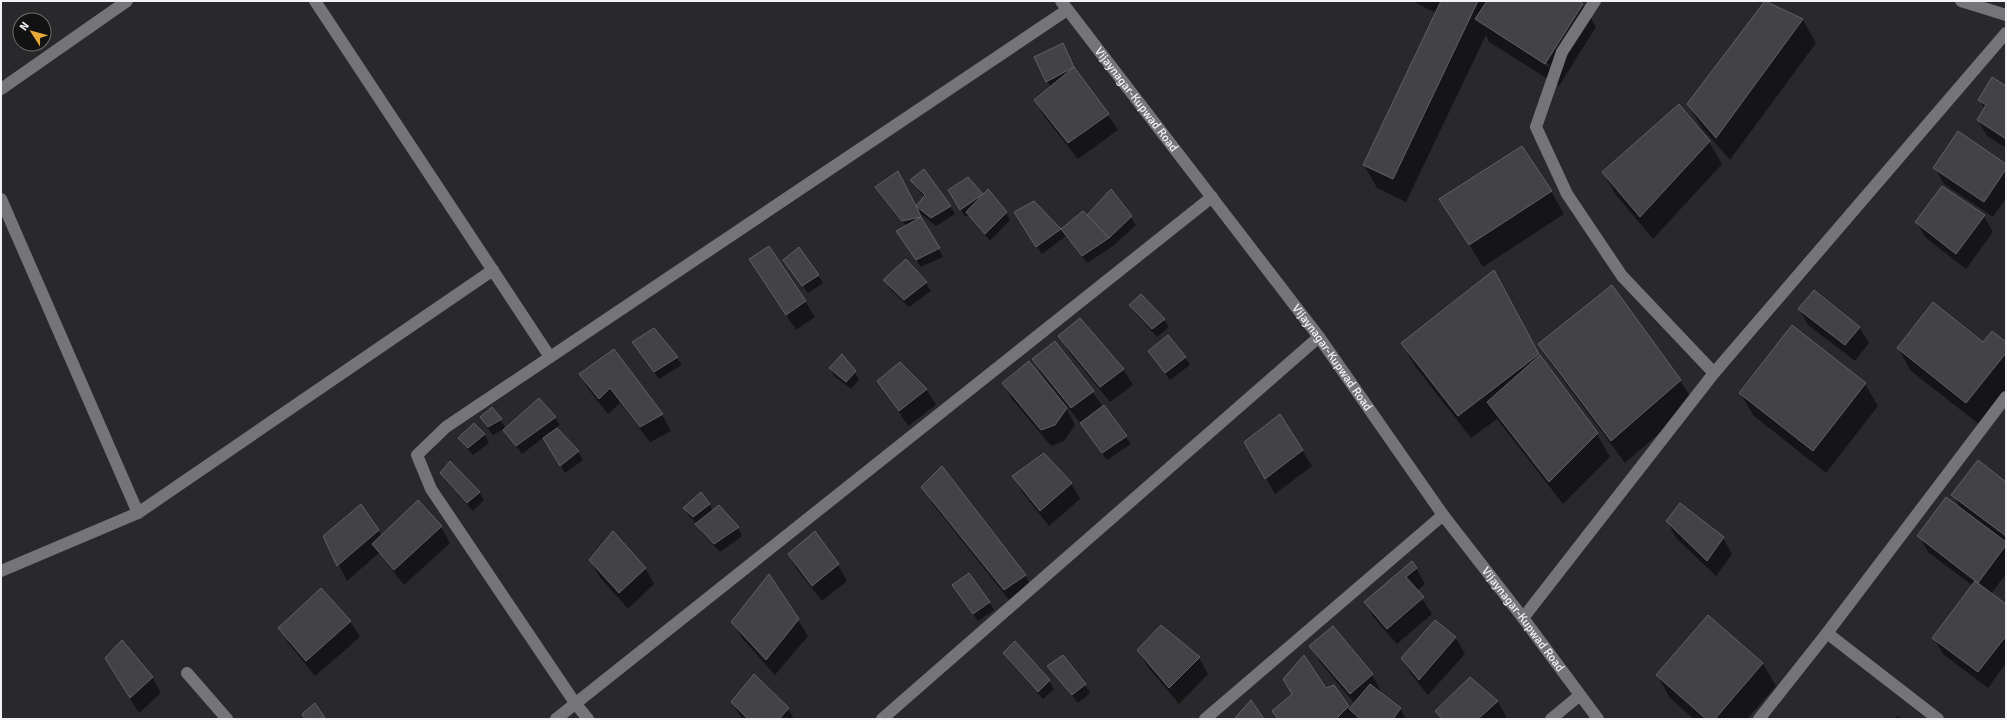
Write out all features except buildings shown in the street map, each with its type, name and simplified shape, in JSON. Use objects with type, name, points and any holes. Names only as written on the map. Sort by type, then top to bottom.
[{"type":"street","points":[[1,90],[114,5],[127,1]]},
{"type":"street","points":[[315,1],[550,357]]},
{"type":"street","points":[[1595,1],[1562,52],[1536,127],[1567,194],[1622,276],[1714,373]]},
{"type":"street","points":[[1961,1],[2006,15]]},
{"type":"street","points":[[588,719],[575,703],[431,490],[417,454],[446,427],[1064,6]]},
{"type":"street","name":"Vijaynagar-Kupwad Road","points":[[1064,6],[1319,337],[1443,515],[1523,618],[1598,719]]},
{"type":"street","points":[[1523,618],[1714,373],[2006,33]]},
{"type":"street","points":[[556,719],[1212,197]]},
{"type":"street","points":[[1,199],[138,513]]},
{"type":"street","points":[[1,571],[138,513],[493,270]]},
{"type":"street","points":[[882,719],[1319,337]]},
{"type":"street","points":[[1759,719],[1827,633],[2006,397]]},
{"type":"street","points":[[1205,719],[1443,515]]},
{"type":"street","points":[[1827,633],[1938,719]]},
{"type":"street","points":[[187,673],[227,719]]},
{"type":"street","points":[[1551,719],[1580,695]]}]
